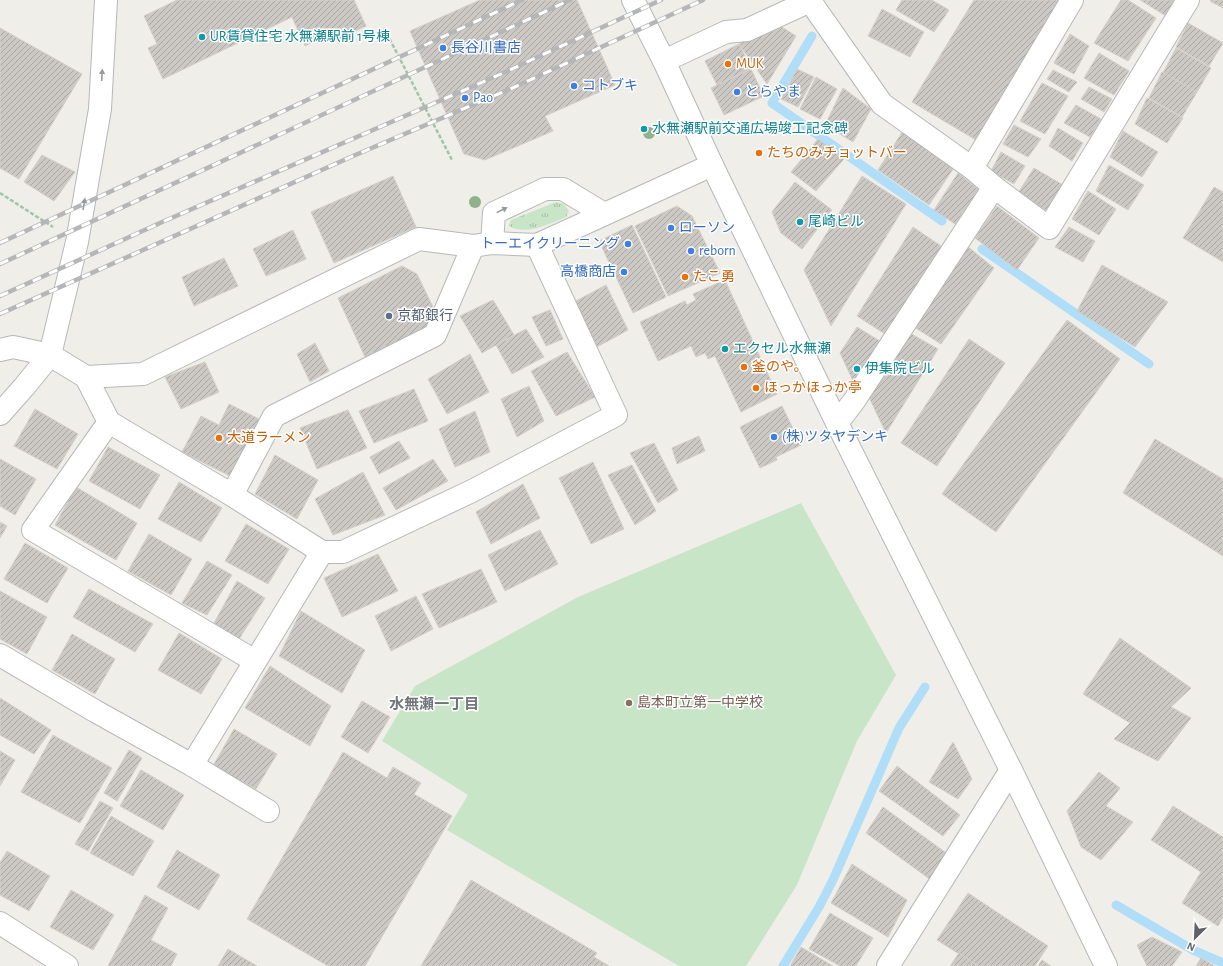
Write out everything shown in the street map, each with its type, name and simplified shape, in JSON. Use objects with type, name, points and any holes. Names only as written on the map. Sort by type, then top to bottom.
[{"type":"street","points":[[0,414],[50,355],[77,242],[100,109],[106,0]]},
{"type":"street","points":[[633,0],[837,423],[1011,770],[1100,962]]},
{"type":"street","points":[[664,62],[726,32],[748,30],[811,0],[882,104],[972,168],[994,187],[1049,228],[1188,0]]},
{"type":"street","points":[[972,168],[1072,0]]},
{"type":"street","points":[[86,377],[143,374],[419,239],[482,245],[537,245],[712,165]]},
{"type":"street","points":[[837,423],[854,401],[994,187]]},
{"type":"street","points":[[232,496],[274,416],[435,335],[482,245],[494,213],[545,189],[563,189],[604,214]]},
{"type":"street","points":[[0,350],[13,347],[50,355],[86,377],[109,422],[322,552],[343,552],[472,491],[616,415],[537,245]]},
{"type":"street","points":[[109,422],[33,530],[255,661]]},
{"type":"street","points":[[192,765],[322,552]]},
{"type":"street","points":[[0,655],[95,711],[192,765],[268,811]]},
{"type":"street","points":[[888,966],[1011,770]]},
{"type":"street","points":[[0,923],[67,966]]},
{"type":"path","points":[[384,28],[452,160]]},
{"type":"path","points":[[0,193],[77,242]]},
{"type":"green space","points":[[556,202],[564,204],[569,211],[566,217],[538,228],[523,230],[509,226],[511,220]]},
{"type":"green space","name":"島本町立第一中学校","points":[[801,503],[896,675],[857,741],[797,885],[746,966],[679,966],[447,830],[468,795],[382,741],[415,686],[578,597]]},
{"type":"building","name":"UR賃貸住宅 水無瀬駅前 1号棟","points":[[177,0],[354,0],[366,26],[335,41],[332,33],[305,46],[292,17],[163,79],[148,48],[157,44],[144,16]]},
{"type":"building","points":[[480,0],[577,0],[615,85],[545,116],[553,131],[485,160],[464,154],[410,31]]},
{"type":"building","points":[[902,0],[932,0],[949,10],[934,32],[896,10]]},
{"type":"building","points":[[974,0],[1061,0],[976,140],[912,102]]},
{"type":"building","points":[[1121,0],[1128,0],[1156,18],[1128,61],[1094,43]]},
{"type":"building","points":[[1140,0],[1176,0],[1166,16]]},
{"type":"building","points":[[1223,0],[1223,8],[1210,1]]},
{"type":"building","points":[[882,9],[924,32],[910,57],[868,36]]},
{"type":"building","points":[[774,22],[796,36],[767,84],[739,44]]},
{"type":"building","points":[[1188,23],[1223,43],[1209,66],[1176,47]]},
{"type":"building","points":[[0,28],[82,74],[19,179],[0,168]]},
{"type":"building","points":[[1070,34],[1089,46],[1074,74],[1054,63]]},
{"type":"building","points":[[739,44],[751,68],[717,85],[705,61]]},
{"type":"building","points":[[1176,48],[1211,68],[1197,92],[1163,73]]},
{"type":"building","points":[[1099,53],[1129,71],[1114,95],[1084,78]]},
{"type":"building","points":[[751,69],[764,96],[724,115],[711,88]]},
{"type":"building","points":[[797,69],[814,77],[798,107],[781,99]]},
{"type":"building","points":[[1053,70],[1077,82],[1069,92],[1047,79]]},
{"type":"building","points":[[1162,72],[1197,92],[1182,117],[1149,98]]},
{"type":"building","points":[[816,77],[837,89],[820,119],[800,109]]},
{"type":"building","points":[[1042,83],[1068,96],[1045,134],[1020,121]]},
{"type":"building","points":[[1089,87],[1112,99],[1104,112],[1081,99]]},
{"type":"building","points":[[843,88],[871,109],[853,142],[825,125]]},
{"type":"building","points":[[1147,98],[1183,118],[1167,143],[1135,124]]},
{"type":"building","points":[[1076,105],[1101,119],[1090,137],[1064,123]]},
{"type":"building","points":[[1014,125],[1041,139],[1028,157],[1003,144]]},
{"type":"building","points":[[1058,128],[1083,143],[1072,161],[1049,146]]},
{"type":"building","points":[[903,131],[953,169],[929,205],[878,170]]},
{"type":"building","points":[[1123,131],[1158,152],[1142,177],[1110,157]]},
{"type":"building","points":[[818,139],[844,159],[816,191],[791,172]]},
{"type":"building","points":[[1001,152],[1025,166],[1014,184],[991,171]]},
{"type":"building","points":[[42,155],[75,172],[54,201],[24,182]]},
{"type":"building","points":[[1109,165],[1144,185],[1128,210],[1096,191]]},
{"type":"building","points":[[1034,168],[1063,185],[1047,211],[1018,193]]},
{"type":"building","points":[[958,173],[979,190],[955,224],[934,210]]},
{"type":"building","points":[[393,176],[416,227],[334,263],[311,212]]},
{"type":"building","points":[[862,176],[906,204],[831,326],[804,270]]},
{"type":"building","name":"尾崎ビル","points":[[795,182],[832,210],[802,249],[781,233],[772,212]]},
{"type":"building","points":[[1214,187],[1223,192],[1223,262],[1183,238]]},
{"type":"building","points":[[1088,191],[1116,209],[1099,235],[1072,219]]},
{"type":"building","points":[[677,206],[692,216],[720,273],[668,296],[635,226]]},
{"type":"building","points":[[997,206],[1039,238],[1017,270],[975,238]]},
{"type":"building","points":[[632,225],[666,297],[633,313],[599,241]]},
{"type":"building","points":[[913,227],[944,248],[885,334],[857,316]]},
{"type":"building","points":[[1069,227],[1095,241],[1083,262],[1055,247]]},
{"type":"building","points":[[293,230],[306,259],[266,276],[253,249]]},
{"type":"building","points":[[967,246],[994,268],[941,344],[914,327]]},
{"type":"building","points":[[224,258],[238,286],[194,306],[182,277]]},
{"type":"building","points":[[1102,265],[1168,302],[1135,347],[1077,311]]},
{"type":"building","name":"京都銀行","points":[[402,266],[417,274],[433,307],[429,326],[365,357],[338,298]]},
{"type":"building","name":"エクセル水無瀬","points":[[725,280],[777,394],[741,412],[715,356],[708,359],[705,353],[696,357],[691,346],[658,361],[640,322],[685,301],[687,305],[696,300],[693,294]]},
{"type":"building","points":[[606,285],[628,330],[597,347],[574,302]]},
{"type":"building","points":[[493,300],[514,335],[482,353],[460,316]]},
{"type":"building","points":[[550,310],[563,339],[546,346],[532,317]]},
{"type":"building","points":[[1067,320],[1120,359],[996,532],[942,494]]},
{"type":"building","name":"伊集院ビル","points":[[857,327],[883,343],[855,385],[840,353]]},
{"type":"building","points":[[526,329],[544,357],[512,374],[496,345]]},
{"type":"building","points":[[908,332],[938,349],[886,433],[868,395]]},
{"type":"building","points":[[969,339],[1005,363],[937,466],[901,443]]},
{"type":"building","points":[[315,343],[329,371],[310,382],[297,354]]},
{"type":"building","points":[[567,352],[595,397],[556,416],[531,371]]},
{"type":"building","points":[[470,354],[489,392],[447,414],[428,379]]},
{"type":"building","points":[[205,362],[219,392],[181,409],[165,377]]},
{"type":"building","points":[[529,386],[544,421],[517,437],[501,399]]},
{"type":"building","points":[[414,389],[428,421],[374,443],[359,411]]},
{"type":"building","name":"大道ラーメン","points":[[229,404],[259,419],[230,476],[182,452],[201,416],[219,425]]},
{"type":"building","points":[[782,406],[801,445],[776,457],[777,460],[760,468],[740,427]]},
{"type":"building","points":[[35,409],[78,434],[57,469],[14,446]]},
{"type":"building","points":[[348,410],[367,448],[317,469],[300,428]]},
{"type":"building","points":[[475,411],[490,452],[455,467],[439,429]]},
{"type":"building","points":[[699,436],[705,451],[677,464],[672,448]]},
{"type":"building","points":[[1155,439],[1223,479],[1223,556],[1123,493]]},
{"type":"building","points":[[399,441],[410,458],[379,474],[370,457]]},
{"type":"building","points":[[654,443],[678,490],[658,503],[630,453]]},
{"type":"building","points":[[108,447],[160,475],[140,509],[89,481]]},
{"type":"building","points":[[275,455],[318,480],[297,519],[255,494]]},
{"type":"building","points":[[0,459],[36,479],[15,515],[0,506]]},
{"type":"building","points":[[433,459],[448,481],[396,510],[383,488]]},
{"type":"building","points":[[593,462],[624,529],[591,544],[559,478]]},
{"type":"building","points":[[632,465],[656,511],[635,525],[608,475]]},
{"type":"building","points":[[363,472],[385,515],[333,535],[315,499]]},
{"type":"building","points":[[179,482],[222,508],[201,542],[158,519]]},
{"type":"building","points":[[523,484],[540,518],[491,544],[476,512]]},
{"type":"building","points":[[76,487],[137,523],[116,560],[55,525]]},
{"type":"building","points":[[0,522],[7,526],[0,538]]},
{"type":"building","points":[[246,524],[289,549],[268,584],[225,561]]},
{"type":"building","points":[[540,530],[558,564],[505,591],[488,555]]},
{"type":"building","points":[[149,534],[192,559],[171,595],[128,571]]},
{"type":"building","points":[[25,543],[68,568],[47,603],[4,579]]},
{"type":"building","points":[[378,554],[398,591],[342,617],[324,578]]},
{"type":"building","points":[[207,561],[232,575],[207,615],[182,603]]},
{"type":"building","points":[[481,569],[497,602],[439,628],[422,594]]},
{"type":"building","points":[[237,581],[265,598],[239,639],[213,625]]},
{"type":"building","points":[[89,589],[153,624],[135,652],[73,617]]},
{"type":"building","points":[[0,591],[47,617],[27,654],[0,639]]},
{"type":"building","points":[[416,596],[433,629],[391,651],[375,616]]},
{"type":"building","points":[[301,611],[365,650],[342,693],[279,656]]},
{"type":"building","points":[[179,633],[222,659],[201,694],[158,670]]},
{"type":"building","points":[[72,634],[115,659],[95,694],[52,670]]},
{"type":"building","points":[[1120,638],[1191,688],[1171,707],[1191,718],[1158,761],[1114,739],[1130,723],[1083,694]]},
{"type":"building","points":[[270,666],[331,706],[310,746],[245,708]]},
{"type":"building","points":[[0,698],[51,730],[34,754],[0,735]]},
{"type":"building","points":[[362,701],[390,717],[368,753],[341,737]]},
{"type":"building","points":[[234,729],[277,754],[256,789],[213,766]]},
{"type":"building","points":[[53,735],[112,768],[80,823],[21,792]]},
{"type":"building","points":[[953,742],[972,779],[958,799],[929,782]]},
{"type":"building","points":[[129,750],[142,758],[117,801],[104,793]]},
{"type":"building","points":[[0,751],[15,760],[0,786]]},
{"type":"building","points":[[343,752],[387,778],[393,767],[421,783],[414,794],[452,816],[365,966],[328,966],[247,919]]},
{"type":"building","points":[[897,766],[960,815],[943,836],[879,791]]},
{"type":"building","points":[[141,770],[184,795],[163,830],[120,806]]},
{"type":"building","points":[[1099,772],[1120,788],[1106,806],[1133,822],[1101,860],[1081,847],[1067,811]]},
{"type":"building","points":[[100,801],[113,808],[88,851],[75,844]]},
{"type":"building","points":[[1173,806],[1223,837],[1223,917],[1218,926],[1182,903],[1201,872],[1151,840]]},
{"type":"building","points":[[883,807],[949,855],[931,880],[866,833]]},
{"type":"building","points":[[111,816],[154,841],[133,876],[90,853]]},
{"type":"building","points":[[177,850],[220,875],[199,910],[157,887]]},
{"type":"building","points":[[7,851],[50,876],[29,911],[0,895],[0,863]]},
{"type":"building","points":[[852,864],[907,900],[888,937],[831,903]]},
{"type":"building","points":[[471,880],[597,953],[594,957],[609,966],[421,966]]},
{"type":"building","points":[[71,890],[114,915],[93,950],[50,927]]},
{"type":"building","points":[[968,893],[1048,946],[1035,966],[978,966],[937,940]]},
{"type":"building","points":[[145,895],[168,908],[151,940],[177,954],[171,966],[108,966]]},
{"type":"building","points":[[830,913],[873,938],[856,966],[840,966],[809,949]]},
{"type":"building","points":[[1152,937],[1182,952],[1172,966],[1147,966],[1137,945]]},
{"type":"building","points":[[801,947],[833,966],[790,966]]},
{"type":"building","points":[[228,949],[257,966],[218,966]]},
{"type":"building","points":[[959,953],[978,966],[950,966]]},
{"type":"building","points":[[1201,958],[1215,966],[1196,966]]},
{"type":"building","points":[[1042,960],[1051,966],[1038,966]]},
{"type":"waterway","points":[[812,36],[772,103],[942,221]]},
{"type":"waterway","points":[[982,249],[1149,364]]},
{"type":"waterway","points":[[783,966],[819,907],[833,880],[899,728],[925,687]]},
{"type":"waterway","points":[[1116,905],[1193,950],[1223,963]]},
{"type":"railway","points":[[0,243],[522,0]]},
{"type":"railway","points":[[0,264],[570,0]]},
{"type":"railway","points":[[0,296],[160,223],[501,74],[661,0]]},
{"type":"railway","points":[[0,314],[353,156],[517,86],[703,0]]},
{"type":"place","name":"UR賃貸住宅 水無瀬駅前 1号棟","points":[[202,37]]},
{"type":"place","name":"長谷川書店","points":[[443,48]]},
{"type":"place","name":"MUK","points":[[728,64]]},
{"type":"place","name":"コトブキ","points":[[574,86]]},
{"type":"place","name":"とらやま","points":[[737,92]]},
{"type":"place","name":"Pao","points":[[465,98]]},
{"type":"place","name":"水無瀬駅前交通広場竣工記念碑","points":[[644,129]]},
{"type":"place","name":"たちのみチョットバー","points":[[759,153]]},
{"type":"place","name":"尾崎ビル","points":[[800,222]]},
{"type":"place","name":"ローソン","points":[[671,228]]},
{"type":"place","name":"トーエイクリーニング","points":[[628,244]]},
{"type":"place","name":"reborn","points":[[691,251]]},
{"type":"place","name":"高橋商店","points":[[624,272]]},
{"type":"place","name":"たこ勇","points":[[685,277]]},
{"type":"place","name":"京都銀行","points":[[389,316]]},
{"type":"place","name":"エクセル水無瀬","points":[[725,349]]},
{"type":"place","name":"釜のや。","points":[[744,367]]},
{"type":"place","name":"伊集院ビル","points":[[857,369]]},
{"type":"place","name":"ほっかほっか亭","points":[[756,388]]},
{"type":"place","name":"(株)ツタヤデンキ","points":[[774,437]]},
{"type":"place","name":"大道ラーメン","points":[[219,438]]},
{"type":"place","name":"島本町立第一中学校","points":[[629,703]]},
{"type":"district","name":"水無瀬一丁目","points":[[434,704]]}]
